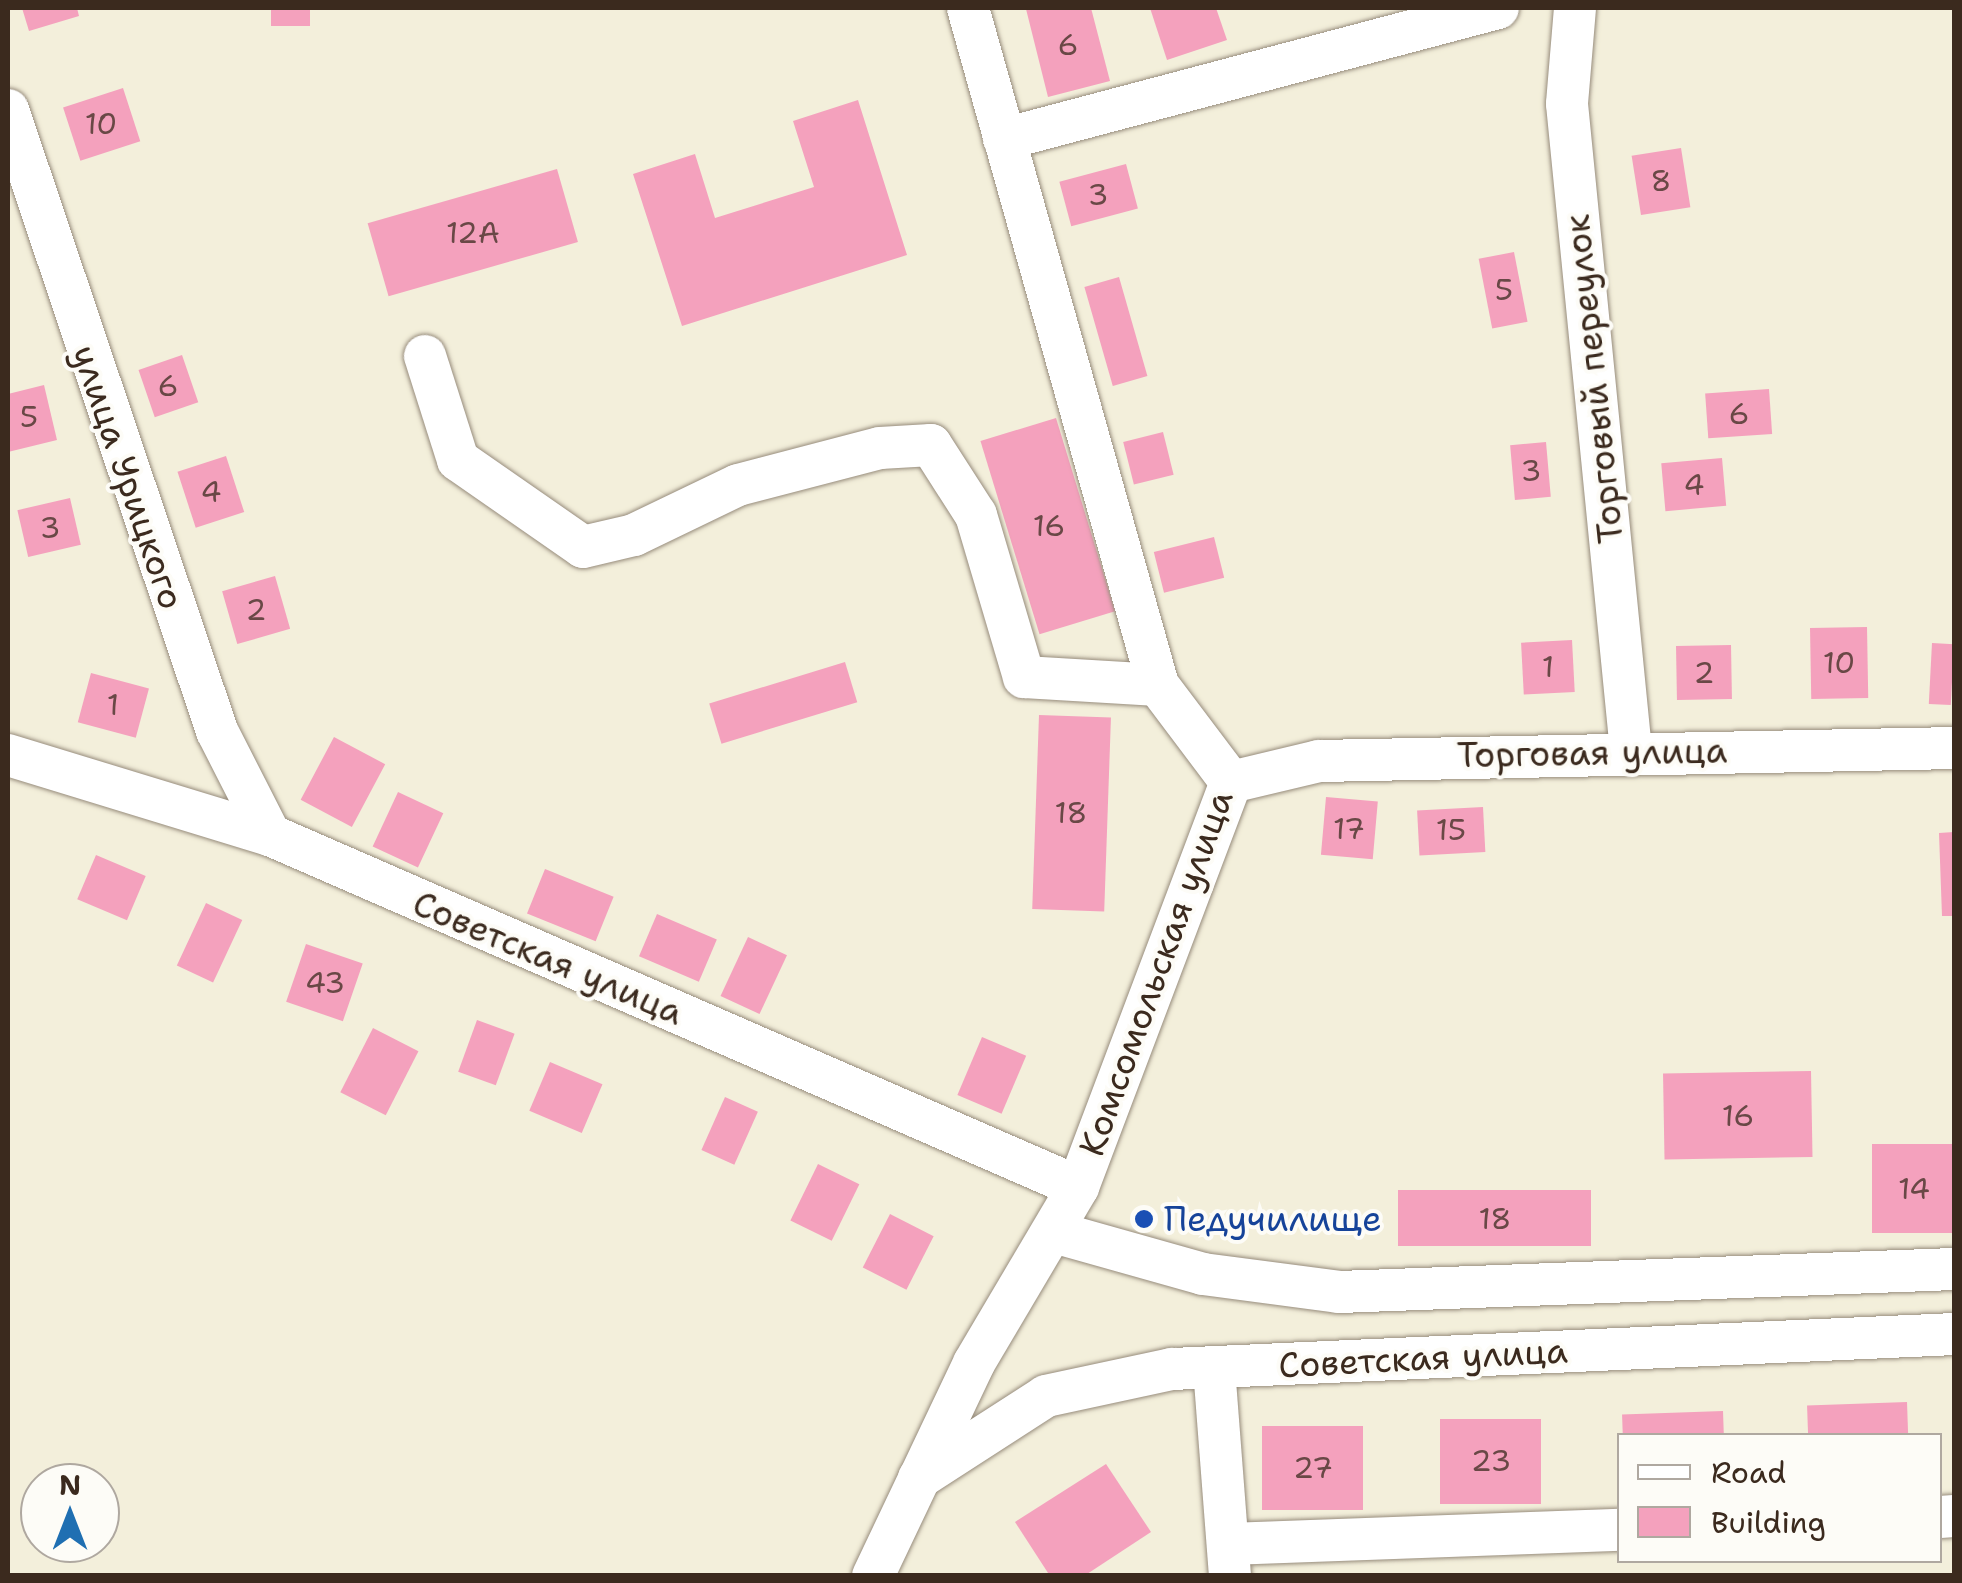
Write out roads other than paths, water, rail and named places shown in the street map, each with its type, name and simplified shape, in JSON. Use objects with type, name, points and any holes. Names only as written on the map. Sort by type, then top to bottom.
[{"type":"street","name":"Комсомольская улица","points":[[873,1576],[974,1363],[1078,1187],[1231,782],[1158,685],[968,8]]},
{"type":"street","points":[[1004,139],[1498,8]]},
{"type":"street","name":"Торговый переулок","points":[[1575,8],[1566,104],[1631,751]]},
{"type":"street","name":"улица Урицкого","points":[[8,110],[217,731],[270,834]]},
{"type":"street","points":[[426,356],[458,460],[583,547],[634,535],[738,485],[880,448],[931,445],[976,515],[1024,677],[1158,685]]},
{"type":"street","name":"Торговая улица","points":[[1231,782],[1320,761],[1631,751],[1954,748]]},
{"type":"street","name":"Советская улица","points":[[8,755],[270,834],[1078,1187]]},
{"type":"street","name":"Советская улица","points":[[1054,1232],[1203,1274],[1339,1292],[1954,1269]]},
{"type":"street","name":"Советская улица","points":[[919,1478],[1046,1396],[1214,1368],[1954,1334]]},
{"type":"street","points":[[1214,1368],[1230,1560],[1617,1530]]},
{"type":"place","name":"Педучилище","points":[[1144,1219]]}]
